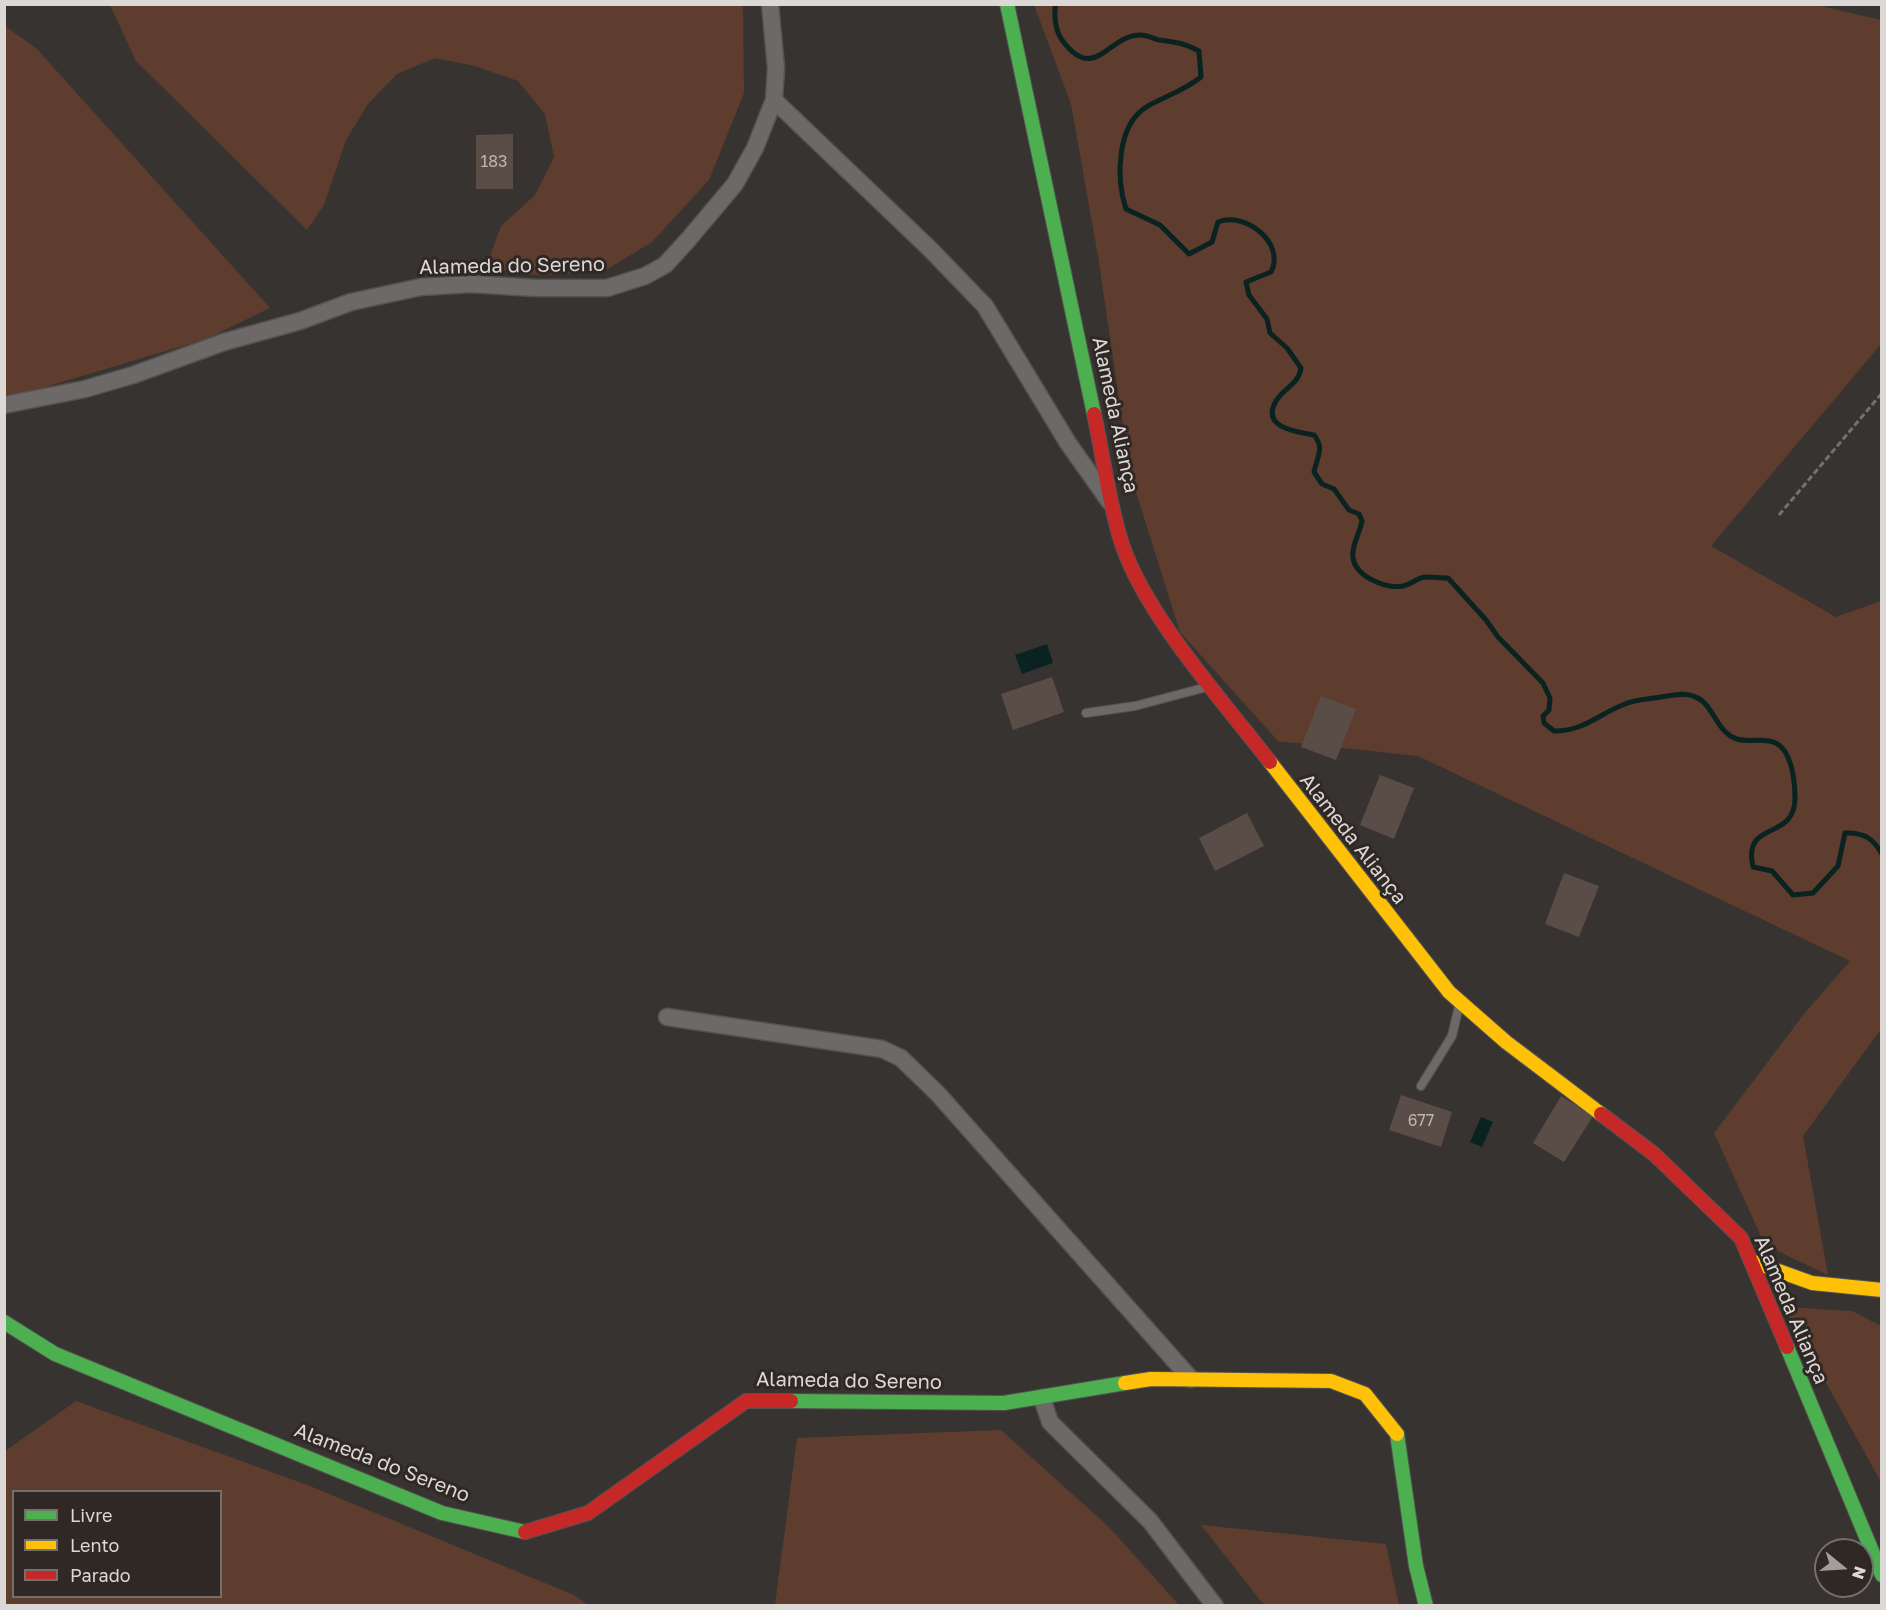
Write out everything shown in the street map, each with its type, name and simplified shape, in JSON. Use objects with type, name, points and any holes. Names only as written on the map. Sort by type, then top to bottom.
[{"type":"street","name":"Alameda do Sereno","points":[[4,405],[123,378],[351,302],[421,287],[471,284],[536,288],[607,288],[645,276],[665,265],[735,184],[755,148],[774,100],[776,68],[770,4]]},
{"type":"street","name":"Alameda Aliança","points":[[1007,4],[1122,544],[1133,568],[1187,655],[1393,921],[1460,1002],[1506,1042],[1605,1116],[1677,1175],[1741,1238],[1881,1575]]},
{"type":"street","points":[[774,100],[930,249],[985,306],[1068,443],[1115,509]]},
{"type":"street","points":[[667,1017],[882,1049],[901,1058],[938,1094],[1191,1379]]},
{"type":"street","points":[[1750,1261],[1812,1283],[1881,1290]]},
{"type":"street","name":"Alameda do Sereno","points":[[4,1322],[55,1354],[442,1513],[526,1532],[588,1513],[746,1401],[1004,1403],[1151,1378],[1330,1381],[1365,1394],[1397,1433],[1416,1566],[1426,1605]]},
{"type":"street","points":[[1042,1398],[1050,1422],[1150,1521],[1215,1605]]},
{"type":"lane","points":[[1086,712],[1135,706],[1211,686]]},
{"type":"lane","points":[[1421,1086],[1452,1036],[1460,1002]]},
{"type":"path","points":[[1779,515],[1881,393]]},
{"type":"shaded area","points":[[1812,4],[1881,20],[1881,344],[1711,546],[1836,617],[1881,601],[1881,1029],[1803,1136],[1828,1275],[1765,1245],[1714,1133],[1804,1014],[1850,961],[1418,756],[1278,741],[1180,632],[1130,473],[1098,256],[1071,104],[1034,5]]},
{"type":"shaded area","points":[[110,5],[743,5],[744,93],[709,180],[652,242],[601,273],[526,275],[486,267],[501,226],[535,195],[554,157],[545,114],[518,81],[475,66],[435,58],[397,74],[368,104],[346,140],[324,205],[307,230],[136,61]]},
{"type":"shaded area","points":[[5,26],[36,48],[270,308],[206,339],[5,399]]},
{"type":"shaded area","points":[[1784,1307],[1852,1311],[1881,1326],[1881,1482]]},
{"type":"shaded area","points":[[76,1401],[310,1486],[574,1595],[588,1605],[5,1605],[5,1451]]},
{"type":"shaded area","points":[[1001,1430],[1109,1527],[1179,1605],[775,1605],[797,1438]]},
{"type":"shaded area","points":[[1201,1525],[1386,1544],[1399,1605],[1264,1605]]},
{"type":"water","points":[[1047,644],[1053,663],[1022,674],[1015,655]]},
{"type":"water","points":[[1481,1117],[1493,1122],[1482,1147],[1470,1142]]},
{"type":"building","points":[[513,134],[513,189],[476,189],[476,135]]},
{"type":"building","points":[[1052,677],[1064,712],[1013,730],[1001,694]]},
{"type":"building","points":[[1321,696],[1356,709],[1336,760],[1301,747]]},
{"type":"building","points":[[1380,775],[1414,788],[1394,839],[1360,825]]},
{"type":"building","points":[[1247,813],[1264,846],[1215,871],[1199,838]]},
{"type":"building","points":[[1564,873],[1599,886],[1579,937],[1545,924]]},
{"type":"building","points":[[1401,1095],[1452,1112],[1441,1147],[1389,1130]]},
{"type":"building","points":[[1561,1096],[1593,1116],[1564,1162],[1533,1143]]},
{"type":"waterway","points":[[1056,4],[1055,18],[1060,37],[1074,53],[1084,58],[1093,58],[1129,37],[1141,35],[1183,44],[1199,51],[1201,77],[1148,106],[1137,114],[1130,125],[1124,139],[1120,168],[1126,209],[1160,225],[1189,254],[1212,242],[1218,222],[1229,220],[1251,225],[1268,241],[1273,250],[1274,261],[1271,272],[1246,282],[1249,295],[1267,319],[1270,333],[1287,348],[1301,368],[1294,383],[1276,401],[1272,410],[1273,417],[1283,427],[1314,435],[1320,449],[1314,472],[1322,484],[1334,489],[1349,510],[1359,514],[1362,521],[1354,544],[1353,558],[1360,571],[1388,586],[1406,585],[1425,577],[1448,578],[1486,620],[1498,637],[1543,683],[1550,698],[1549,710],[1543,716],[1544,723],[1554,731],[1583,725],[1634,701],[1685,694],[1700,699],[1706,704],[1724,730],[1737,739],[1765,740],[1777,744],[1783,749],[1791,764],[1795,799],[1792,812],[1786,821],[1755,842],[1752,852],[1753,867],[1772,871],[1793,895],[1813,893],[1838,866],[1845,833],[1867,837],[1882,854]]},
{"type":"traffic: fast","points":[[1007,4],[1094,414]]},
{"type":"traffic: fast","points":[[4,1322],[55,1354],[442,1513],[525,1532]]},
{"type":"traffic: fast","points":[[1787,1347],[1882,1575]]},
{"type":"traffic: fast","points":[[791,1401],[1004,1403],[1125,1383]]},
{"type":"traffic: fast","points":[[1397,1434],[1416,1566],[1426,1606]]},
{"type":"traffic: slow","points":[[1270,762],[1449,992],[1506,1042],[1601,1114]]},
{"type":"traffic: slow","points":[[1751,1261],[1812,1283],[1882,1290]]},
{"type":"traffic: slow","points":[[1125,1383],[1151,1379],[1331,1381],[1365,1394],[1397,1434]]},
{"type":"traffic: jam","points":[[1094,414],[1113,513],[1133,572],[1167,629],[1187,657],[1270,762]]},
{"type":"traffic: jam","points":[[1601,1114],[1654,1154],[1741,1238],[1787,1347]]},
{"type":"traffic: jam","points":[[525,1532],[588,1513],[746,1401],[791,1401]]}]
